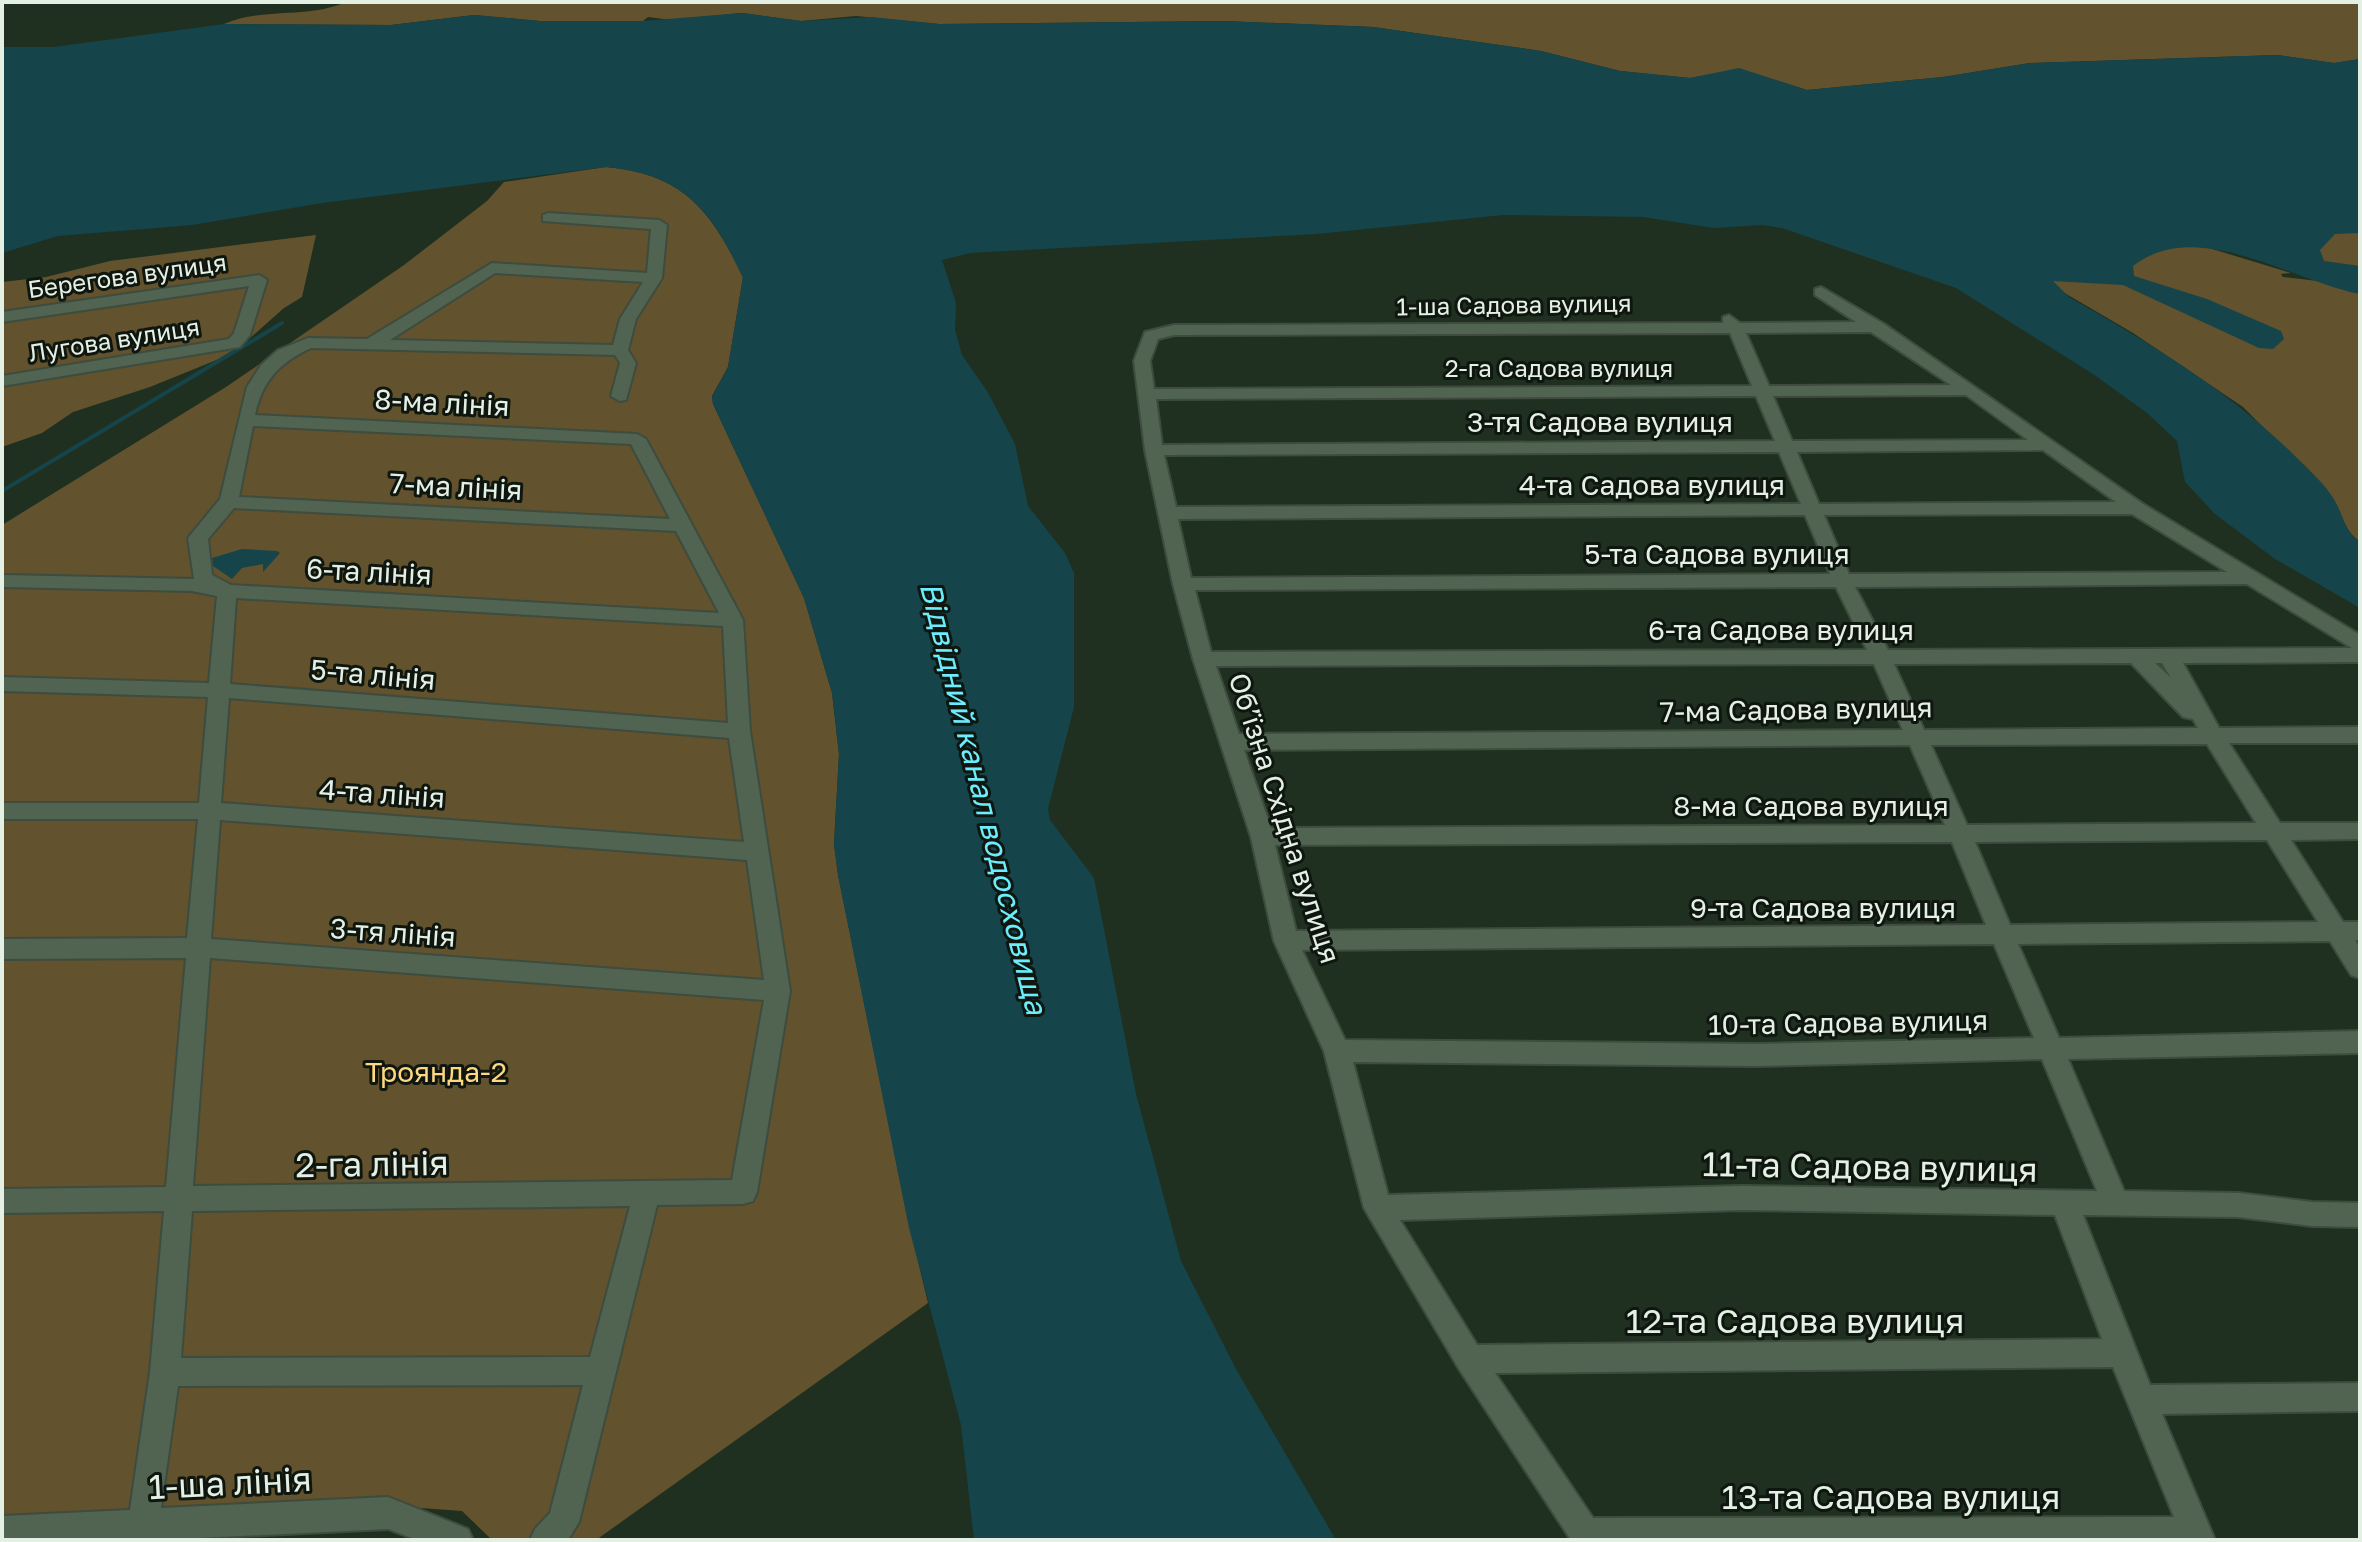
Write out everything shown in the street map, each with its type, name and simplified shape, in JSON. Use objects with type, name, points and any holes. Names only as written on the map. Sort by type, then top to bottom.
[{"type":"street","points":[[548,218],[659,225],[654,278],[628,319],[620,350],[628,363],[620,396]]},
{"type":"street","points":[[373,343],[492,268],[654,278]]},
{"type":"street","name":"Берегова вулиця","points":[[2,317],[259,280],[242,335],[234,343]]},
{"type":"street","points":[[1821,292],[1970,390],[2136,508],[2360,644]]},
{"type":"street","points":[[1731,322],[1842,580],[1881,657],[1960,834],[2116,1204]]},
{"type":"street","name":"1-ша Садова вулиця","points":[[1151,336],[1174,330],[1731,322],[1878,327]]},
{"type":"street","name":"Обʼїзна Східна вулиця","points":[[1151,336],[1142,361],[1154,450],[1183,584],[1203,659],[1262,837],[1286,941],[1337,1051],[1378,1208],[1469,1359],[1588,1537]]},
{"type":"street","name":"Лугова вулиця","points":[[2,381],[234,343]]},
{"type":"street","points":[[143,1525],[165,1372],[212,811],[227,591],[203,578],[198,538],[228,502],[254,390],[266,366],[283,351],[308,343],[620,350]]},
{"type":"street","name":"2-га Садова вулиця","points":[[1148,394],[1970,390]]},
{"type":"street","name":"8-ма лінія","points":[[246,420],[637,439],[681,525]]},
{"type":"street","name":"3-тя Садова вулиця","points":[[1154,450],[1788,449],[2046,445]]},
{"type":"street","name":"7-ма лінія","points":[[228,502],[681,525]]},
{"type":"street","name":"4-та Садова вулиця","points":[[1168,513],[2136,508]]},
{"type":"street","points":[[681,525],[733,620],[739,731],[778,991]]},
{"type":"street","name":"5-та Садова вулиця","points":[[1183,584],[2252,578]]},
{"type":"street","name":"6-та лінія","points":[[2,581],[192,585],[227,591],[733,620]]},
{"type":"street","name":"6-та Садова вулиця","points":[[1203,659],[2360,655]]},
{"type":"street","points":[[2137,656],[2211,733]]},
{"type":"street","points":[[2169,656],[2211,733],[2273,833],[2348,931],[2360,968]]},
{"type":"street","name":"5-та лінія","points":[[2,684],[220,690],[739,731]]},
{"type":"street","name":"7-ма Садова вулиця","points":[[1233,742],[2211,733],[2360,735]]},
{"type":"street","name":"4-та лінія","points":[[2,811],[212,811],[756,852]]},
{"type":"street","name":"8-ма Садова вулиця","points":[[1262,837],[2360,831]]},
{"type":"street","name":"9-та Садова вулиця","points":[[1286,941],[2348,931]]},
{"type":"street","name":"3-тя лінія","points":[[2,949],[200,948],[778,991]]},
{"type":"street","name":"2-га лінія","points":[[2,1201],[180,1202],[743,1192],[778,991]]},
{"type":"street","name":"10-та Садова вулиця","points":[[1337,1051],[1757,1055],[2360,1042]]},
{"type":"street","points":[[546,1540],[563,1522],[646,1196]]},
{"type":"street","name":"11-та Садова вулиця","points":[[1378,1208],[1741,1198],[2238,1205],[2312,1214],[2360,1215]]},
{"type":"street","points":[[2065,1204],[2198,1537]]},
{"type":"street","name":"12-та Садова вулиця","points":[[1469,1359],[2122,1353]]},
{"type":"street","points":[[165,1372],[602,1371]]},
{"type":"street","points":[[2142,1400],[2360,1397]]},
{"type":"street","name":"1-ша лінія","points":[[2,1532],[388,1513],[457,1540]]},
{"type":"street","name":"13-та Садова вулиця","points":[[1588,1537],[2198,1537]]},
{"type":"green space","points":[[346,2],[2360,2],[2360,59],[2334,63],[2278,55],[2030,63],[1943,77],[1807,90],[1739,69],[1690,78],[1620,71],[1541,51],[1373,27],[1224,21],[939,24],[856,16],[801,21],[742,13],[671,20],[648,17],[643,21],[540,21],[474,15],[391,25],[224,24],[254,16],[316,10]]},
{"type":"green space","name":"Троянда-2","points":[[606,167],[656,178],[692,200],[719,233],[743,277],[728,367],[712,396],[713,404],[804,598],[832,693],[839,754],[834,844],[838,875],[928,1303],[596,1540],[492,1540],[462,1511],[407,1507],[2,1526],[2,525],[226,387],[404,265],[487,201],[504,182]]},
{"type":"green space","points":[[2101,215],[2291,273],[2281,274],[2283,277],[2360,286],[2360,542],[2349,530],[2326,490],[2243,407],[2133,333],[2056,288],[2053,281],[2107,276]]},
{"type":"green space","points":[[2360,224],[2360,272],[2328,273],[2234,225]]},
{"type":"green space","points":[[316,235],[302,297],[284,308],[241,346],[219,359],[150,387],[73,412],[42,433],[2,447],[2,282],[46,277],[110,261]]},
{"type":"water","name":"Відвідний канал водосховища","points":[[742,13],[801,21],[871,17],[939,24],[1224,21],[1373,27],[1541,51],[1620,71],[1690,78],[1739,68],[1807,90],[1943,77],[2030,63],[2278,55],[2334,63],[2360,59],[2360,233],[2335,234],[2320,250],[2324,261],[2360,266],[2360,294],[2215,249],[2186,247],[2159,252],[2133,266],[2134,276],[2207,299],[2281,331],[2284,339],[2273,349],[2259,348],[2123,285],[2053,281],[2069,297],[2158,350],[2242,409],[2316,477],[2335,501],[2351,533],[2360,542],[2360,608],[2275,559],[2215,514],[2185,482],[2177,441],[2147,413],[2093,374],[1956,288],[1782,228],[1762,225],[1714,228],[1643,217],[1503,215],[1317,234],[970,253],[942,260],[956,303],[955,330],[962,355],[987,391],[1015,444],[1028,506],[1065,553],[1074,573],[1074,707],[1048,809],[1050,820],[1094,878],[1136,1094],[1181,1261],[1237,1371],[1336,1540],[974,1540],[961,1425],[909,1228],[838,875],[834,844],[839,754],[832,693],[804,598],[713,404],[712,397],[728,367],[743,278],[707,215],[692,200],[656,178],[606,167],[322,203],[192,225],[58,236],[2,253],[2,47],[54,47],[224,24],[391,25],[474,15],[540,21],[643,21]]},
{"type":"water","points":[[242,549],[280,553],[263,572],[263,564],[242,568],[232,579],[213,566],[212,558]]},
{"type":"waterway","points":[[2,491],[282,323]]}]
